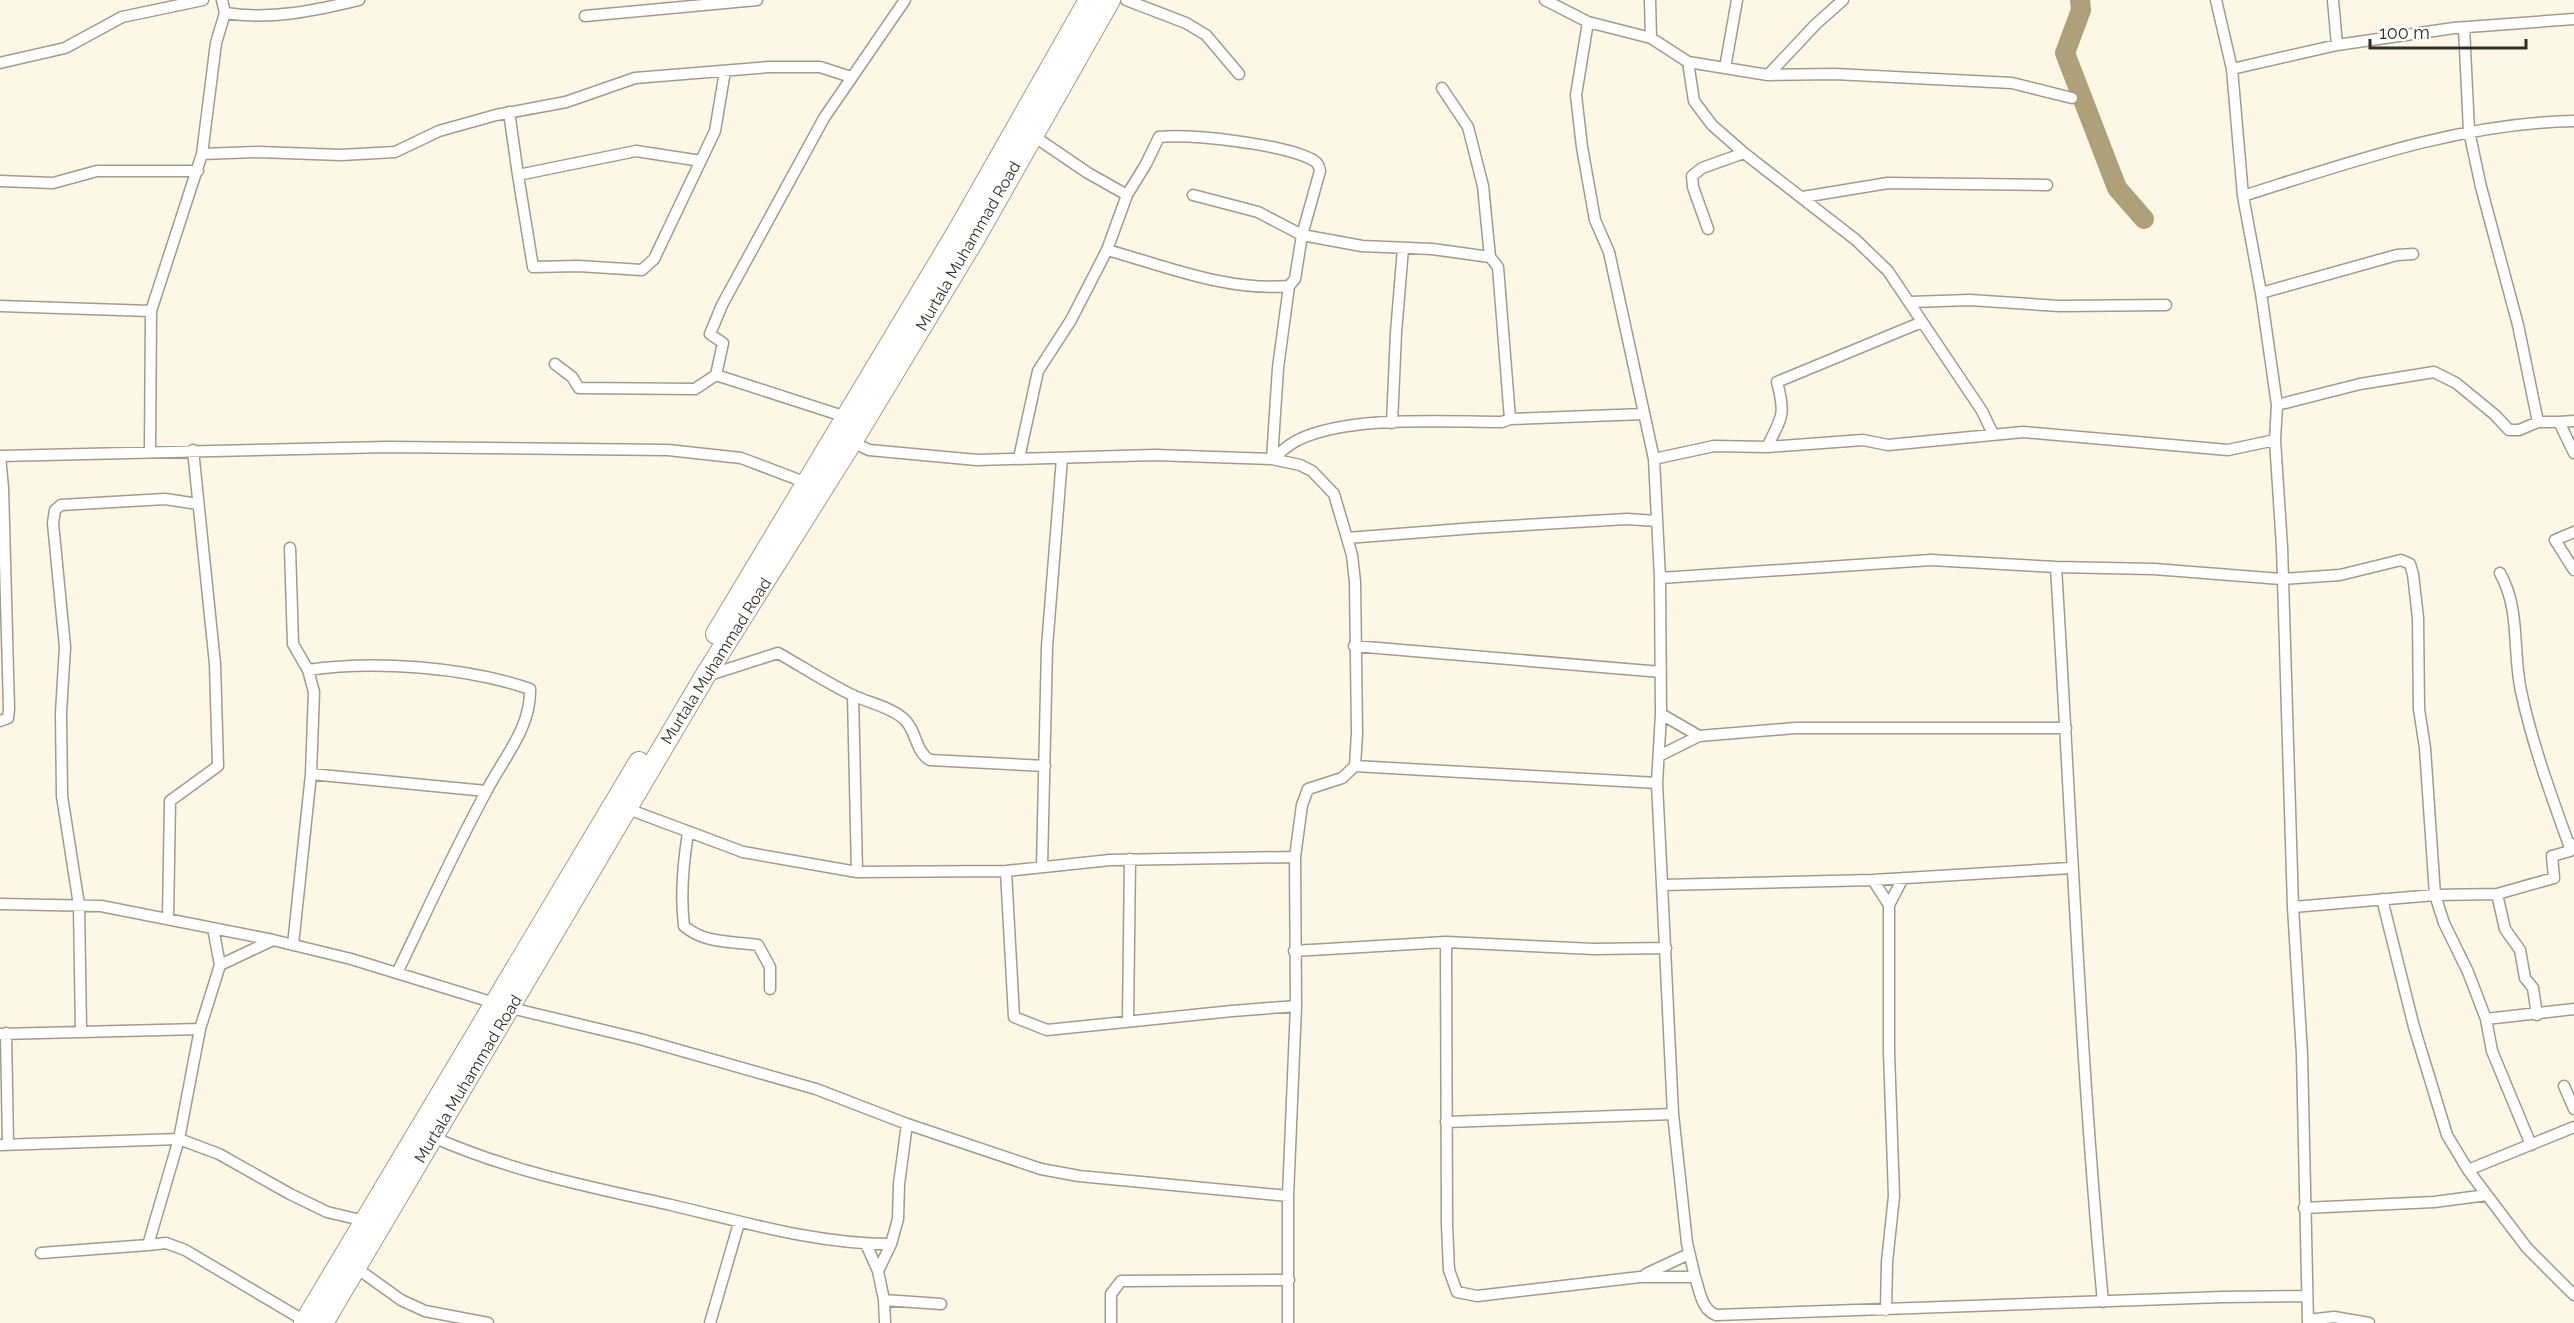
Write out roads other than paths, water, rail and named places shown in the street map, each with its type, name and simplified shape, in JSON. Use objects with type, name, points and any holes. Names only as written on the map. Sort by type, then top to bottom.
[{"type":"highway","name":"Murtala Muhammad Road","points":[[967,234],[1089,0]]},
{"type":"highway","name":"Murtala Muhammad Road","points":[[311,1322],[365,1221],[628,809],[646,764],[705,676],[852,441],[896,352],[967,234],[1032,135],[1110,0]]},
{"type":"highway","name":"Murtala Muhammad Road","points":[[311,1322],[355,1267],[433,1137],[503,1005],[646,764],[846,417],[896,352]]},
{"type":"street","points":[[0,63],[65,48],[122,17],[203,0]]},
{"type":"street","points":[[150,451],[151,311],[202,154],[216,43],[225,13],[222,0]]},
{"type":"street","points":[[225,13],[251,17],[294,14],[359,0]]},
{"type":"street","points":[[585,16],[757,0]]},
{"type":"street","points":[[555,364],[572,377],[579,388],[695,389],[716,375],[723,343],[710,334],[722,305],[824,118],[905,0]]},
{"type":"street","points":[[1126,0],[1186,23],[1206,35],[1239,74]]},
{"type":"street","points":[[1545,0],[1588,22],[1651,38],[1688,62],[1768,75],[1836,74],[2012,83],[2072,98]]},
{"type":"street","points":[[1650,0],[1651,38]]},
{"type":"street","points":[[1725,68],[1737,0]]},
{"type":"street","points":[[1768,75],[1816,24],[1843,0]]},
{"type":"street","points":[[2216,0],[2232,69],[2243,196],[2261,293],[2277,405],[2275,440],[2282,547],[2293,907],[2302,1054],[2308,1322],[2334,1317],[2369,1323]]},
{"type":"street","points":[[2333,0],[2337,45]]},
{"type":"street","points":[[2232,69],[2337,45],[2464,28],[2574,19]]},
{"type":"street","points":[[1588,22],[1576,95],[1581,147],[1595,220],[1609,252],[1654,459],[1660,578],[1661,672],[1657,783],[1673,1114],[1689,1254],[1704,1305],[1709,1312],[1716,1315],[2307,1296]]},
{"type":"street","points":[[2464,28],[2469,131],[2481,187],[2518,325],[2538,422]]},
{"type":"street","points":[[1688,62],[1694,101],[1712,125],[1744,153],[1803,197],[1864,248],[1888,272],[1983,411],[1993,434]]},
{"type":"street","points":[[202,154],[259,152],[341,155],[395,152],[439,132],[509,112],[566,102],[635,78],[820,67],[851,77]]},
{"type":"street","points":[[509,112],[533,267],[578,266],[642,270],[654,259],[715,131],[725,71]]},
{"type":"street","points":[[1442,88],[1468,126],[1484,186],[1490,257],[1498,267],[1510,420]]},
{"type":"street","points":[[2243,196],[2363,158],[2469,131],[2535,122],[2574,121]]},
{"type":"street","points":[[1032,135],[1088,173],[1127,195]]},
{"type":"street","points":[[1019,458],[1038,371],[1071,320],[1107,250],[1127,195],[1159,137],[1195,136],[1285,150],[1313,160],[1318,164],[1320,171],[1302,235],[1295,279],[1289,286],[1277,377],[1272,459]]},
{"type":"street","points":[[518,175],[636,151],[701,161]]},
{"type":"street","points":[[1708,229],[1693,187],[1692,176],[1702,168],[1744,153]]},
{"type":"street","points":[[0,181],[53,183],[97,171],[198,171]]},
{"type":"street","points":[[1803,197],[1888,183],[2047,185]]},
{"type":"street","points":[[1192,195],[1258,213],[1302,235],[1362,246],[1490,257]]},
{"type":"street","points":[[1392,423],[1403,248]]},
{"type":"street","points":[[1107,250],[1203,277],[1264,288],[1289,286]]},
{"type":"street","points":[[2261,293],[2397,255],[2413,254]]},
{"type":"street","points":[[1910,302],[1970,300],[2059,306],[2166,305]]},
{"type":"street","points":[[0,306],[151,311]]},
{"type":"street","points":[[1767,447],[1782,418],[1784,407],[1778,382],[1922,322]]},
{"type":"street","points":[[2277,405],[2360,384],[2434,372],[2456,383],[2495,415],[2509,430],[2519,430],[2538,422],[2574,421]]},
{"type":"street","points":[[716,375],[846,417]]},
{"type":"street","points":[[1272,459],[1298,440],[1339,428],[1392,423],[1502,422],[1644,414]]},
{"type":"street","points":[[2559,422],[2574,453]]},
{"type":"street","points":[[1654,459],[1714,446],[1767,447],[1863,440],[1888,445],[2023,432],[2228,450],[2275,440]]},
{"type":"street","points":[[852,441],[868,450],[977,460],[1155,455],[1272,459],[1300,465],[1312,471],[1334,494],[1352,555],[1355,582],[1354,646],[1357,734],[1355,766],[1342,778],[1308,789],[1302,805],[1295,857],[1296,1006],[1288,1196],[1288,1323]]},
{"type":"street","points":[[0,721],[8,718],[9,709],[3,488],[0,456],[388,447],[668,450],[741,458],[807,483]]},
{"type":"street","points":[[168,919],[170,801],[218,766],[215,664],[193,450]]},
{"type":"street","points":[[1042,866],[1047,647],[1062,458]]},
{"type":"street","points":[[81,1031],[79,905],[62,796],[61,713],[65,647],[53,523],[55,510],[61,505],[165,500],[198,504]]},
{"type":"street","points":[[1347,538],[1627,519],[1657,521]]},
{"type":"street","points":[[2574,532],[2555,540],[2574,570]]},
{"type":"street","points":[[290,548],[293,644],[308,670],[314,692],[311,774],[293,945]]},
{"type":"street","points":[[1660,578],[1931,560],[2056,567],[2154,569],[2282,579],[2340,574],[2401,560],[2410,564],[2418,618],[2418,709],[2425,748],[2435,894],[2444,923],[2468,972],[2486,1019],[2492,1051],[2531,1145]]},
{"type":"street","points":[[2056,567],[2072,868],[2093,1192],[2103,1302]]},
{"type":"street","points":[[2293,907],[2435,894],[2497,894],[2554,878],[2552,856],[2570,851],[2572,845],[2555,805],[2521,691],[2516,658],[2513,600],[2500,573]]},
{"type":"street","points":[[1354,646],[1661,672]]},
{"type":"street","points":[[705,676],[778,653],[853,695],[886,707],[902,717],[912,726],[923,756],[930,760],[1045,766]]},
{"type":"street","points":[[308,670],[342,665],[422,668],[505,680],[530,689],[530,707],[522,730],[486,791],[397,973]]},
{"type":"street","points":[[853,695],[857,872]]},
{"type":"street","points":[[1661,714],[1699,736]]},
{"type":"street","points":[[1659,756],[1699,736],[1795,728],[2066,728]]},
{"type":"street","points":[[1355,766],[1657,783]]},
{"type":"street","points":[[311,774],[486,791]]},
{"type":"street","points":[[628,809],[687,833],[743,852],[857,872],[1006,871],[1130,859],[1295,857]]},
{"type":"street","points":[[687,833],[682,869],[681,902],[684,926],[696,936],[709,940],[758,945],[770,967],[770,989]]},
{"type":"street","points":[[1128,1022],[1130,859]]},
{"type":"street","points":[[1662,885],[1873,880],[2072,868]]},
{"type":"street","points":[[1006,871],[1014,1017],[1047,1030],[1296,1006]]},
{"type":"street","points":[[1886,1310],[1887,1262],[1894,1196],[1889,1052],[1889,904],[1903,878]]},
{"type":"street","points":[[1873,880],[1889,904]]},
{"type":"street","points":[[2497,894],[2505,929],[2520,950],[2525,978],[2534,988],[2537,1015]]},
{"type":"street","points":[[2382,898],[2414,1027],[2447,1135],[2468,1170],[2527,1248],[2574,1295]]},
{"type":"street","points":[[0,904],[101,906],[293,945],[503,1005],[640,1039],[816,1089],[907,1124],[1041,1169],[1079,1176],[1288,1196]]},
{"type":"street","points":[[148,1245],[179,1139],[200,1029],[220,965],[213,928]]},
{"type":"street","points":[[220,965],[273,940]]},
{"type":"street","points":[[1294,951],[1446,942],[1594,950],[1666,948]]},
{"type":"street","points":[[1446,942],[1449,1270],[1457,1292],[1477,1296],[1640,1277],[1695,1277]]},
{"type":"street","points":[[2486,1019],[2574,1009]]},
{"type":"street","points":[[200,1029],[3,1033],[4,1144],[179,1139],[219,1154],[327,1212],[365,1221]]},
{"type":"street","points":[[2564,1086],[2574,1109]]},
{"type":"street","points":[[1446,1122],[1673,1114]]},
{"type":"street","points":[[878,1271],[891,1244],[898,1219],[899,1184],[907,1124]]},
{"type":"street","points":[[2468,1170],[2574,1127]]},
{"type":"street","points":[[433,1137],[476,1156],[739,1223],[866,1244],[891,1244]]},
{"type":"street","points":[[2304,1208],[2434,1202],[2487,1195]]},
{"type":"street","points":[[710,1323],[739,1223]]},
{"type":"street","points":[[41,1253],[166,1243],[185,1250],[311,1322]]},
{"type":"street","points":[[866,1244],[878,1271],[884,1300],[885,1323]]},
{"type":"street","points":[[1640,1277],[1689,1254]]},
{"type":"street","points":[[355,1267],[401,1300],[425,1311],[434,1318],[489,1323]]},
{"type":"street","points":[[1111,1323],[1111,1294],[1121,1281],[1289,1280]]},
{"type":"street","points":[[884,1300],[941,1304]]},
{"type":"waterway","points":[[2080,0],[2081,10],[2065,53],[2117,188],[2144,219]]}]
